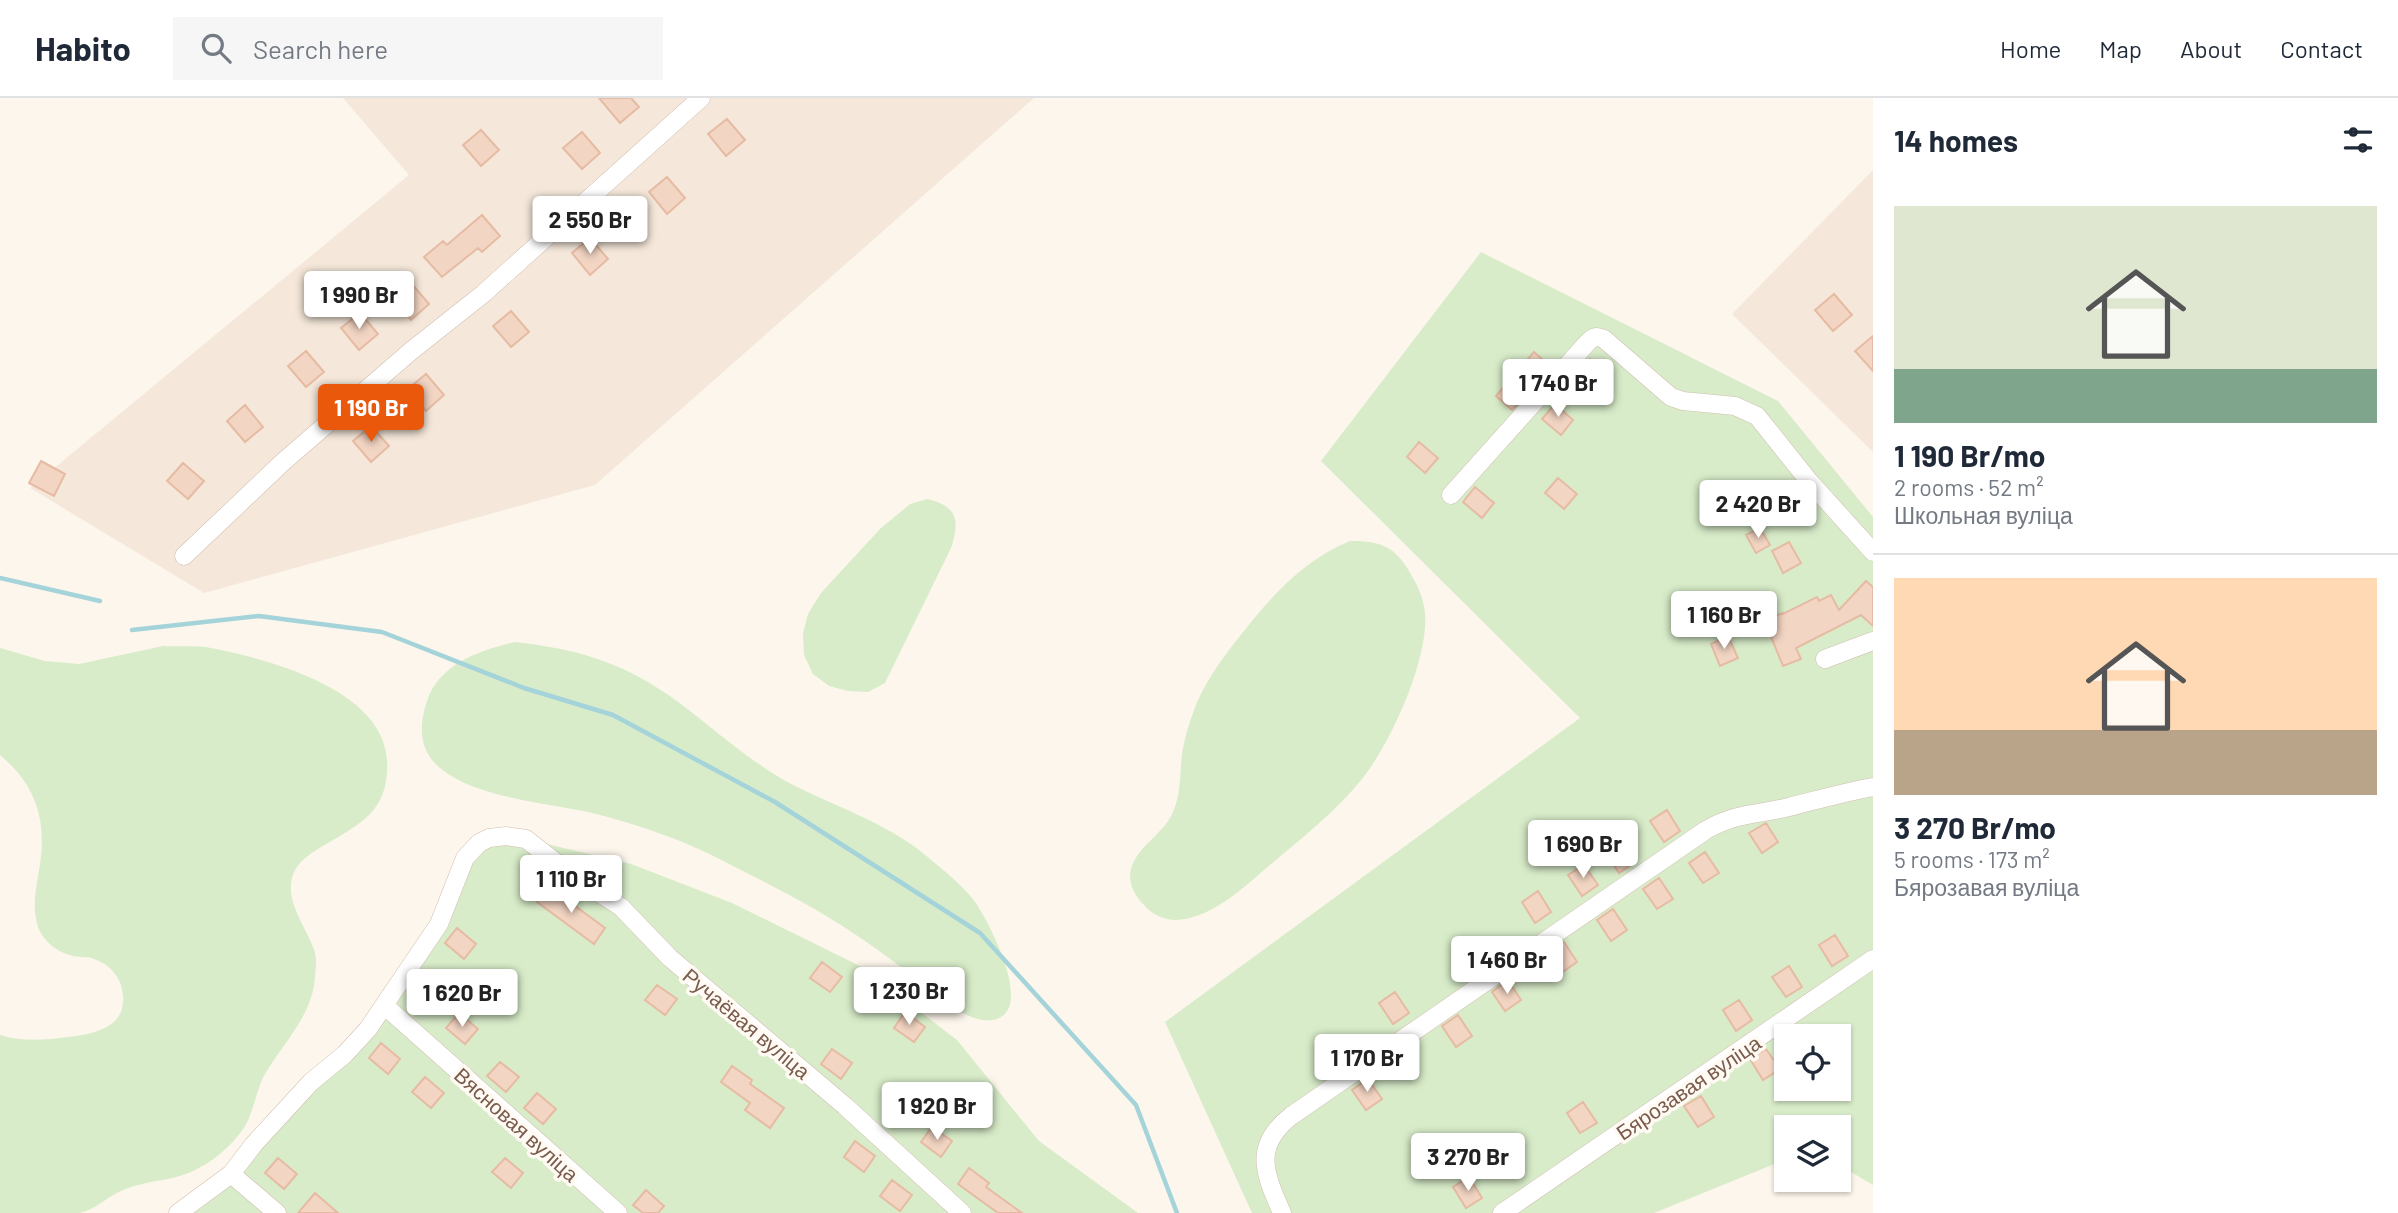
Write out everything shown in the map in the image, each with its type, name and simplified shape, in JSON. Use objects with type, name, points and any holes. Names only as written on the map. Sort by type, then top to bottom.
[{"type":"street","points":[[184,556],[282,462],[411,351],[483,294],[701,98]]},
{"type":"street","points":[[1451,495],[1588,342],[1598,336],[1671,397],[1683,401],[1735,406],[1756,415],[1809,481],[1873,552]]},
{"type":"street","points":[[1825,659],[1873,641]]},
{"type":"street","points":[[1282,1213],[1273,1193],[1264,1159],[1272,1135],[1291,1116],[1706,830],[1738,815],[1786,808],[1873,787]]},
{"type":"street","name":"Ручаёвая вуліца","points":[[385,1006],[439,924],[460,866],[471,850],[489,838],[506,836],[526,839],[559,866],[621,906],[670,958],[845,1106],[962,1213]]},
{"type":"street","name":"Бярозавая вуліца","points":[[1502,1213],[1873,959]]},
{"type":"street","points":[[178,1213],[231,1174],[254,1144],[312,1082],[355,1044],[385,1006]]},
{"type":"street","name":"Вясновая вуліца","points":[[385,1006],[618,1213]]},
{"type":"street","points":[[231,1174],[277,1213]]},
{"type":"shaded area","points":[[343,98],[1034,98],[595,485],[204,593],[30,488],[409,175]]},
{"type":"shaded area","points":[[1873,170],[1873,452],[1732,314]]},
{"type":"green space","points":[[1481,252],[1778,401],[1873,517],[1873,1185],[1851,1172],[1851,1115],[1774,1115],[1774,1164],[1654,1213],[1252,1213],[1165,1022],[1580,718],[1321,461]]},
{"type":"green space","points":[[927,499],[951,510],[956,522],[954,538],[885,683],[868,692],[829,686],[813,674],[804,655],[803,633],[808,614],[821,593],[880,529],[910,504]]},
{"type":"green space","points":[[1350,541],[1381,545],[1395,553],[1407,568],[1421,595],[1425,632],[1421,653],[1396,723],[1362,779],[1338,805],[1245,886],[1202,914],[1171,920],[1156,915],[1143,904],[1132,887],[1132,866],[1168,820],[1176,805],[1185,739],[1201,693],[1230,649],[1273,597],[1316,559]]},
{"type":"green space","points":[[515,642],[557,648],[594,658],[649,682],[776,775],[894,833],[924,854],[968,893],[989,926],[998,944],[1010,984],[1011,1001],[1005,1014],[992,1020],[984,1020],[961,1012],[880,951],[831,919],[783,891],[698,849],[662,834],[607,817],[491,792],[455,778],[440,768],[428,753],[422,737],[424,710],[433,688],[441,677],[462,661],[488,649]]},
{"type":"green space","points":[[163,646],[205,647],[262,660],[318,681],[344,696],[365,714],[380,735],[387,759],[384,789],[369,815],[311,854],[295,870],[291,880],[293,901],[315,953],[313,989],[298,1025],[260,1084],[246,1125],[234,1140],[211,1161],[192,1171],[127,1188],[79,1213],[0,1213],[0,1035],[34,1040],[92,1033],[107,1027],[119,1016],[123,993],[114,972],[102,962],[73,956],[56,949],[47,942],[38,927],[35,903],[42,848],[40,817],[30,790],[0,755],[0,648],[45,661],[79,664]]},
{"type":"green space","points":[[526,839],[631,864],[732,903],[862,967],[957,1040],[1039,1141],[1138,1213],[178,1213],[221,1183],[385,1006],[471,850]]},
{"type":"building","points":[[599,98],[631,98],[639,107],[620,123]]},
{"type":"building","points":[[727,119],[745,140],[726,156],[708,134]]},
{"type":"building","points":[[481,130],[499,150],[481,166],[463,145]]},
{"type":"building","points":[[582,132],[600,153],[582,169],[563,148]]},
{"type":"building","points":[[667,177],[685,198],[667,214],[649,192]]},
{"type":"building","points":[[482,215],[500,236],[482,252],[478,248],[442,277],[424,257],[443,241],[447,245]]},
{"type":"building","points":[[590,238],[608,259],[590,275],[572,253]]},
{"type":"building","points":[[411,283],[429,304],[411,320],[393,299]]},
{"type":"building","points":[[1834,294],[1852,315],[1833,331],[1815,310]]},
{"type":"building","points":[[511,311],[529,332],[511,347],[493,326]]},
{"type":"building","points":[[360,313],[378,334],[359,350],[341,328]]},
{"type":"building","points":[[1873,336],[1873,371],[1855,351]]},
{"type":"building","points":[[306,351],[324,372],[306,387],[288,366]]},
{"type":"building","points":[[1534,352],[1551,367],[1512,410],[1496,396]]},
{"type":"building","points":[[1590,359],[1609,375],[1596,390],[1578,374]]},
{"type":"building","points":[[426,374],[444,395],[426,411],[408,389]]},
{"type":"building","points":[[1555,404],[1573,420],[1561,435],[1542,419]]},
{"type":"building","points":[[245,405],[263,427],[245,442],[227,421]]},
{"type":"building","points":[[371,426],[389,446],[371,462],[353,441]]},
{"type":"building","points":[[1419,442],[1438,458],[1425,473],[1407,457]]},
{"type":"building","points":[[41,461],[65,474],[54,496],[29,483]]},
{"type":"building","points":[[183,463],[204,481],[188,499],[167,481]]},
{"type":"building","points":[[1558,478],[1577,494],[1564,509],[1545,493]]},
{"type":"building","points":[[1475,487],[1494,503],[1482,518],[1463,502]]},
{"type":"building","points":[[1760,528],[1770,545],[1756,553],[1746,535]]},
{"type":"building","points":[[1789,542],[1801,563],[1783,573],[1772,551]]},
{"type":"building","points":[[1866,581],[1873,587],[1873,626],[1861,615],[1796,648],[1801,659],[1783,666],[1764,620],[1817,597],[1819,601],[1831,595],[1839,610]]},
{"type":"building","points":[[1728,636],[1738,658],[1720,666],[1711,644]]},
{"type":"building","points":[[1667,810],[1680,831],[1664,842],[1650,821]]},
{"type":"building","points":[[1766,823],[1778,842],[1762,853],[1749,833]]},
{"type":"building","points":[[1621,842],[1635,862],[1619,873],[1605,852]]},
{"type":"building","points":[[1705,852],[1719,873],[1703,883],[1689,863]]},
{"type":"building","points":[[1584,865],[1598,885],[1582,896],[1568,875]]},
{"type":"building","points":[[1659,878],[1673,899],[1657,909],[1643,889]]},
{"type":"building","points":[[548,886],[605,928],[594,944],[537,902]]},
{"type":"building","points":[[1538,891],[1551,912],[1535,923],[1522,902]]},
{"type":"building","points":[[1613,909],[1627,930],[1611,941],[1597,920]]},
{"type":"building","points":[[457,928],[476,944],[464,959],[445,943]]},
{"type":"building","points":[[1835,935],[1848,956],[1832,966],[1819,945]]},
{"type":"building","points":[[1564,942],[1577,962],[1561,973],[1548,953]]},
{"type":"building","points":[[822,962],[842,977],[830,992],[810,978]]},
{"type":"building","points":[[1789,966],[1802,987],[1786,997],[1772,977]]},
{"type":"building","points":[[1508,980],[1521,1000],[1505,1011],[1492,992]]},
{"type":"building","points":[[657,985],[677,999],[665,1015],[645,1000]]},
{"type":"building","points":[[1395,992],[1409,1013],[1393,1024],[1379,1003]]},
{"type":"building","points":[[1739,1000],[1752,1020],[1736,1031],[1723,1010]]},
{"type":"building","points":[[905,1012],[925,1027],[914,1042],[894,1028]]},
{"type":"building","points":[[459,1013],[478,1029],[465,1044],[446,1028]]},
{"type":"building","points":[[1458,1015],[1472,1036],[1456,1047],[1442,1026]]},
{"type":"building","points":[[381,1043],[400,1059],[388,1074],[369,1058]]},
{"type":"building","points":[[832,1049],[852,1063],[841,1079],[821,1064]]},
{"type":"building","points":[[1766,1049],[1774,1060],[1774,1073],[1763,1080],[1750,1059]]},
{"type":"building","points":[[500,1062],[519,1077],[506,1092],[487,1076]]},
{"type":"building","points":[[732,1066],[752,1080],[750,1084],[784,1108],[770,1128],[745,1110],[750,1103],[721,1082]]},
{"type":"building","points":[[425,1077],[444,1093],[431,1108],[412,1092]]},
{"type":"building","points":[[1368,1079],[1382,1099],[1366,1110],[1352,1090]]},
{"type":"building","points":[[537,1093],[556,1109],[543,1124],[524,1108]]},
{"type":"building","points":[[1701,1096],[1714,1117],[1698,1127],[1684,1106]]},
{"type":"building","points":[[1583,1102],[1597,1123],[1580,1133],[1567,1113]]},
{"type":"building","points":[[932,1127],[952,1141],[941,1157],[921,1142]]},
{"type":"building","points":[[855,1141],[875,1156],[864,1172],[844,1157]]},
{"type":"building","points":[[278,1158],[297,1174],[284,1189],[265,1173]]},
{"type":"building","points":[[505,1158],[523,1173],[511,1188],[492,1172]]},
{"type":"building","points":[[969,1168],[989,1183],[986,1187],[1022,1213],[998,1213],[958,1184]]},
{"type":"building","points":[[1469,1177],[1482,1198],[1466,1208],[1453,1187]]},
{"type":"building","points":[[892,1180],[912,1195],[900,1211],[880,1196]]},
{"type":"building","points":[[646,1190],[664,1206],[658,1213],[643,1213],[633,1205]]},
{"type":"building","points":[[315,1193],[338,1213],[298,1213]]},
{"type":"waterway","points":[[0,578],[100,601]]},
{"type":"waterway","points":[[132,630],[259,616],[382,632],[524,688],[613,715],[775,802],[980,933],[1136,1105],[1177,1213]]}]
